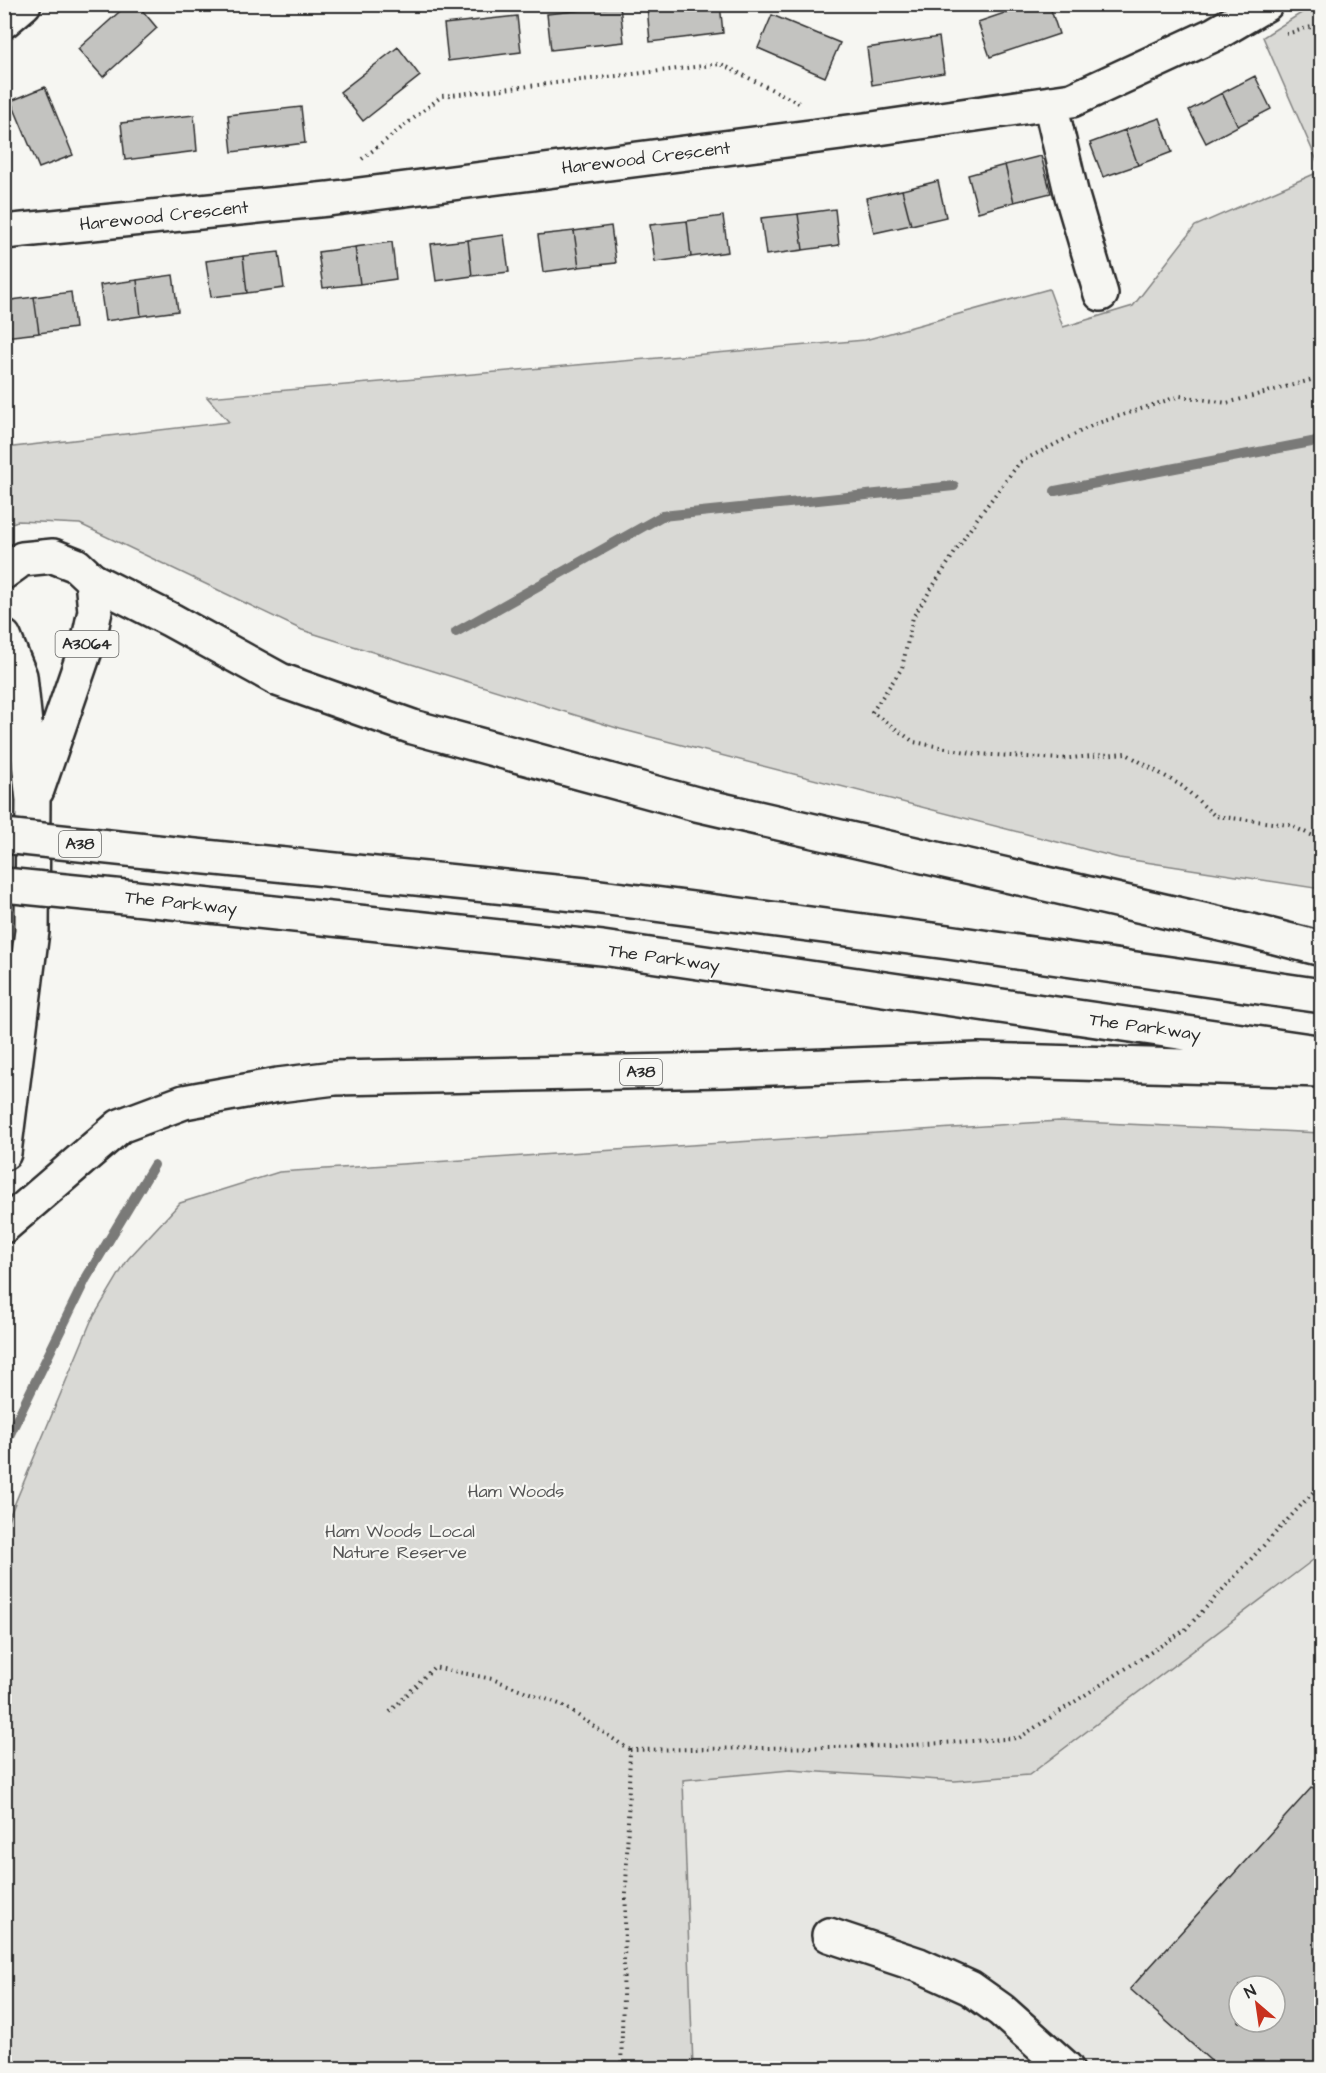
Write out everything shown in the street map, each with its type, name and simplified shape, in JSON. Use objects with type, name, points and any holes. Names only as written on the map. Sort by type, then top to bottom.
[{"type":"main road","points":[[4,21],[24,4]]},
{"type":"main road","name":"Harewood Crescent","points":[[4,232],[328,199],[872,129],[1072,100],[1215,34],[1266,4]]},
{"type":"main road","points":[[1050,103],[1072,196],[1101,294]]},
{"type":"main road","points":[[4,572],[22,559],[53,556],[76,565],[92,580],[280,680],[413,727],[696,804],[1248,930],[1322,949]]},
{"type":"main road","name":"A3064","points":[[33,800],[89,639],[95,611],[92,580]]},
{"type":"main road","points":[[4,637],[20,676],[33,800],[32,931],[4,1153]]},
{"type":"main road","name":"A38","points":[[4,836],[585,895],[948,942],[1322,996]]},
{"type":"main road","name":"The Parkway","points":[[4,885],[602,948],[1322,1053]]},
{"type":"main road","name":"A38","points":[[4,1226],[120,1126],[184,1102],[278,1085],[335,1078],[725,1070],[978,1060],[1322,1070]]},
{"type":"main road","points":[[829,1935],[919,1965],[970,1988],[1001,2010],[1066,2068]]},
{"type":"path","points":[[354,165],[442,96],[721,64],[804,105]]},
{"type":"path","points":[[1322,377],[1227,403],[1180,396],[1095,424],[1020,462],[976,520],[913,617],[902,668],[872,712],[914,742],[977,754],[1060,759],[1125,753],[1182,786],[1215,816],[1289,825],[1322,840]]},
{"type":"path","points":[[390,1712],[434,1667],[492,1680],[562,1706],[630,1750],[896,1746],[1019,1738],[1185,1630],[1317,1488],[1322,1489]]},
{"type":"path","points":[[621,2068],[630,1750]]},
{"type":"shaded area","points":[[1321,1554],[1321,2068],[693,2068],[683,1780],[790,1770],[955,1781],[1029,1775]]},
{"type":"green space","points":[[1314,5],[1322,5],[1321,170],[1263,37]]},
{"type":"green space","points":[[1321,171],[1321,889],[1119,858],[620,729],[302,630],[80,524],[18,521],[5,525],[5,448],[229,422],[207,397],[865,340],[1049,289],[1063,327],[1133,306],[1195,226]]},
{"type":"green space","name":"Ham Woods","points":[[1059,1121],[1321,1133],[1321,1554],[1029,1775],[955,1781],[790,1770],[683,1780],[693,2068],[5,2068],[5,1527],[91,1321],[128,1259],[180,1203],[279,1172]]},
{"type":"building","points":[[128,4],[137,4],[157,28],[103,77],[78,49]]},
{"type":"building","points":[[720,4],[723,33],[650,42],[647,5]]},
{"type":"building","points":[[1031,4],[1049,4],[1059,34],[990,57],[978,22]]},
{"type":"building","points":[[620,6],[624,42],[551,50],[547,14]]},
{"type":"building","points":[[772,15],[840,43],[825,77],[758,48]]},
{"type":"building","points":[[517,16],[521,52],[448,61],[444,24]]},
{"type":"building","points":[[939,37],[944,73],[872,85],[867,48]]},
{"type":"building","points":[[398,47],[420,76],[363,121],[340,92]]},
{"type":"building","points":[[1255,76],[1271,109],[1238,126],[1222,93]]},
{"type":"building","points":[[45,87],[73,155],[39,168],[11,101]]},
{"type":"building","points":[[1222,93],[1238,126],[1206,143],[1189,110]]},
{"type":"building","points":[[301,107],[305,143],[232,152],[228,115]]},
{"type":"building","points":[[194,115],[197,151],[125,160],[121,123]]},
{"type":"building","points":[[1160,118],[1172,152],[1138,165],[1125,130]]},
{"type":"building","points":[[1125,130],[1138,165],[1103,177],[1090,143]]},
{"type":"building","points":[[1041,156],[1051,193],[1014,202],[1005,165]]},
{"type":"building","points":[[1005,165],[1014,202],[978,212],[968,175]]},
{"type":"building","points":[[938,181],[946,217],[911,225],[902,190]]},
{"type":"building","points":[[902,190],[911,225],[874,233],[866,198]]},
{"type":"building","points":[[835,209],[839,245],[803,250],[798,214]]},
{"type":"building","points":[[798,214],[803,250],[766,255],[761,218]]},
{"type":"building","points":[[723,216],[728,252],[691,257],[687,221]]},
{"type":"building","points":[[687,221],[691,257],[655,262],[650,225]]},
{"type":"building","points":[[611,226],[616,263],[579,267],[574,231]]},
{"type":"building","points":[[574,231],[579,267],[543,272],[538,235]]},
{"type":"building","points":[[504,235],[509,272],[472,276],[468,240]]},
{"type":"building","points":[[468,240],[472,276],[436,281],[431,244]]},
{"type":"building","points":[[392,242],[396,279],[360,284],[355,247]]},
{"type":"building","points":[[355,247],[360,284],[323,288],[318,252]]},
{"type":"building","points":[[279,252],[284,288],[247,293],[243,256]]},
{"type":"building","points":[[243,256],[247,293],[211,297],[206,261]]},
{"type":"building","points":[[173,275],[178,311],[141,316],[137,280]]},
{"type":"building","points":[[137,280],[141,316],[105,321],[100,285]]},
{"type":"building","points":[[71,292],[75,328],[39,333],[34,297]]},
{"type":"building","points":[[34,297],[39,333],[4,337],[4,301]]},
{"type":"building","points":[[1312,1787],[1322,1795],[1322,2068],[1219,2068],[1130,1989]]},
{"type":"waterway","points":[[1055,491],[1322,440]]},
{"type":"waterway","points":[[456,632],[662,516],[954,486]]},
{"type":"waterway","points":[[4,1446],[85,1280],[154,1165]]},
{"type":"park label","name":"Ham Woods Local Nature Reserve","points":[[400,1541]]}]
